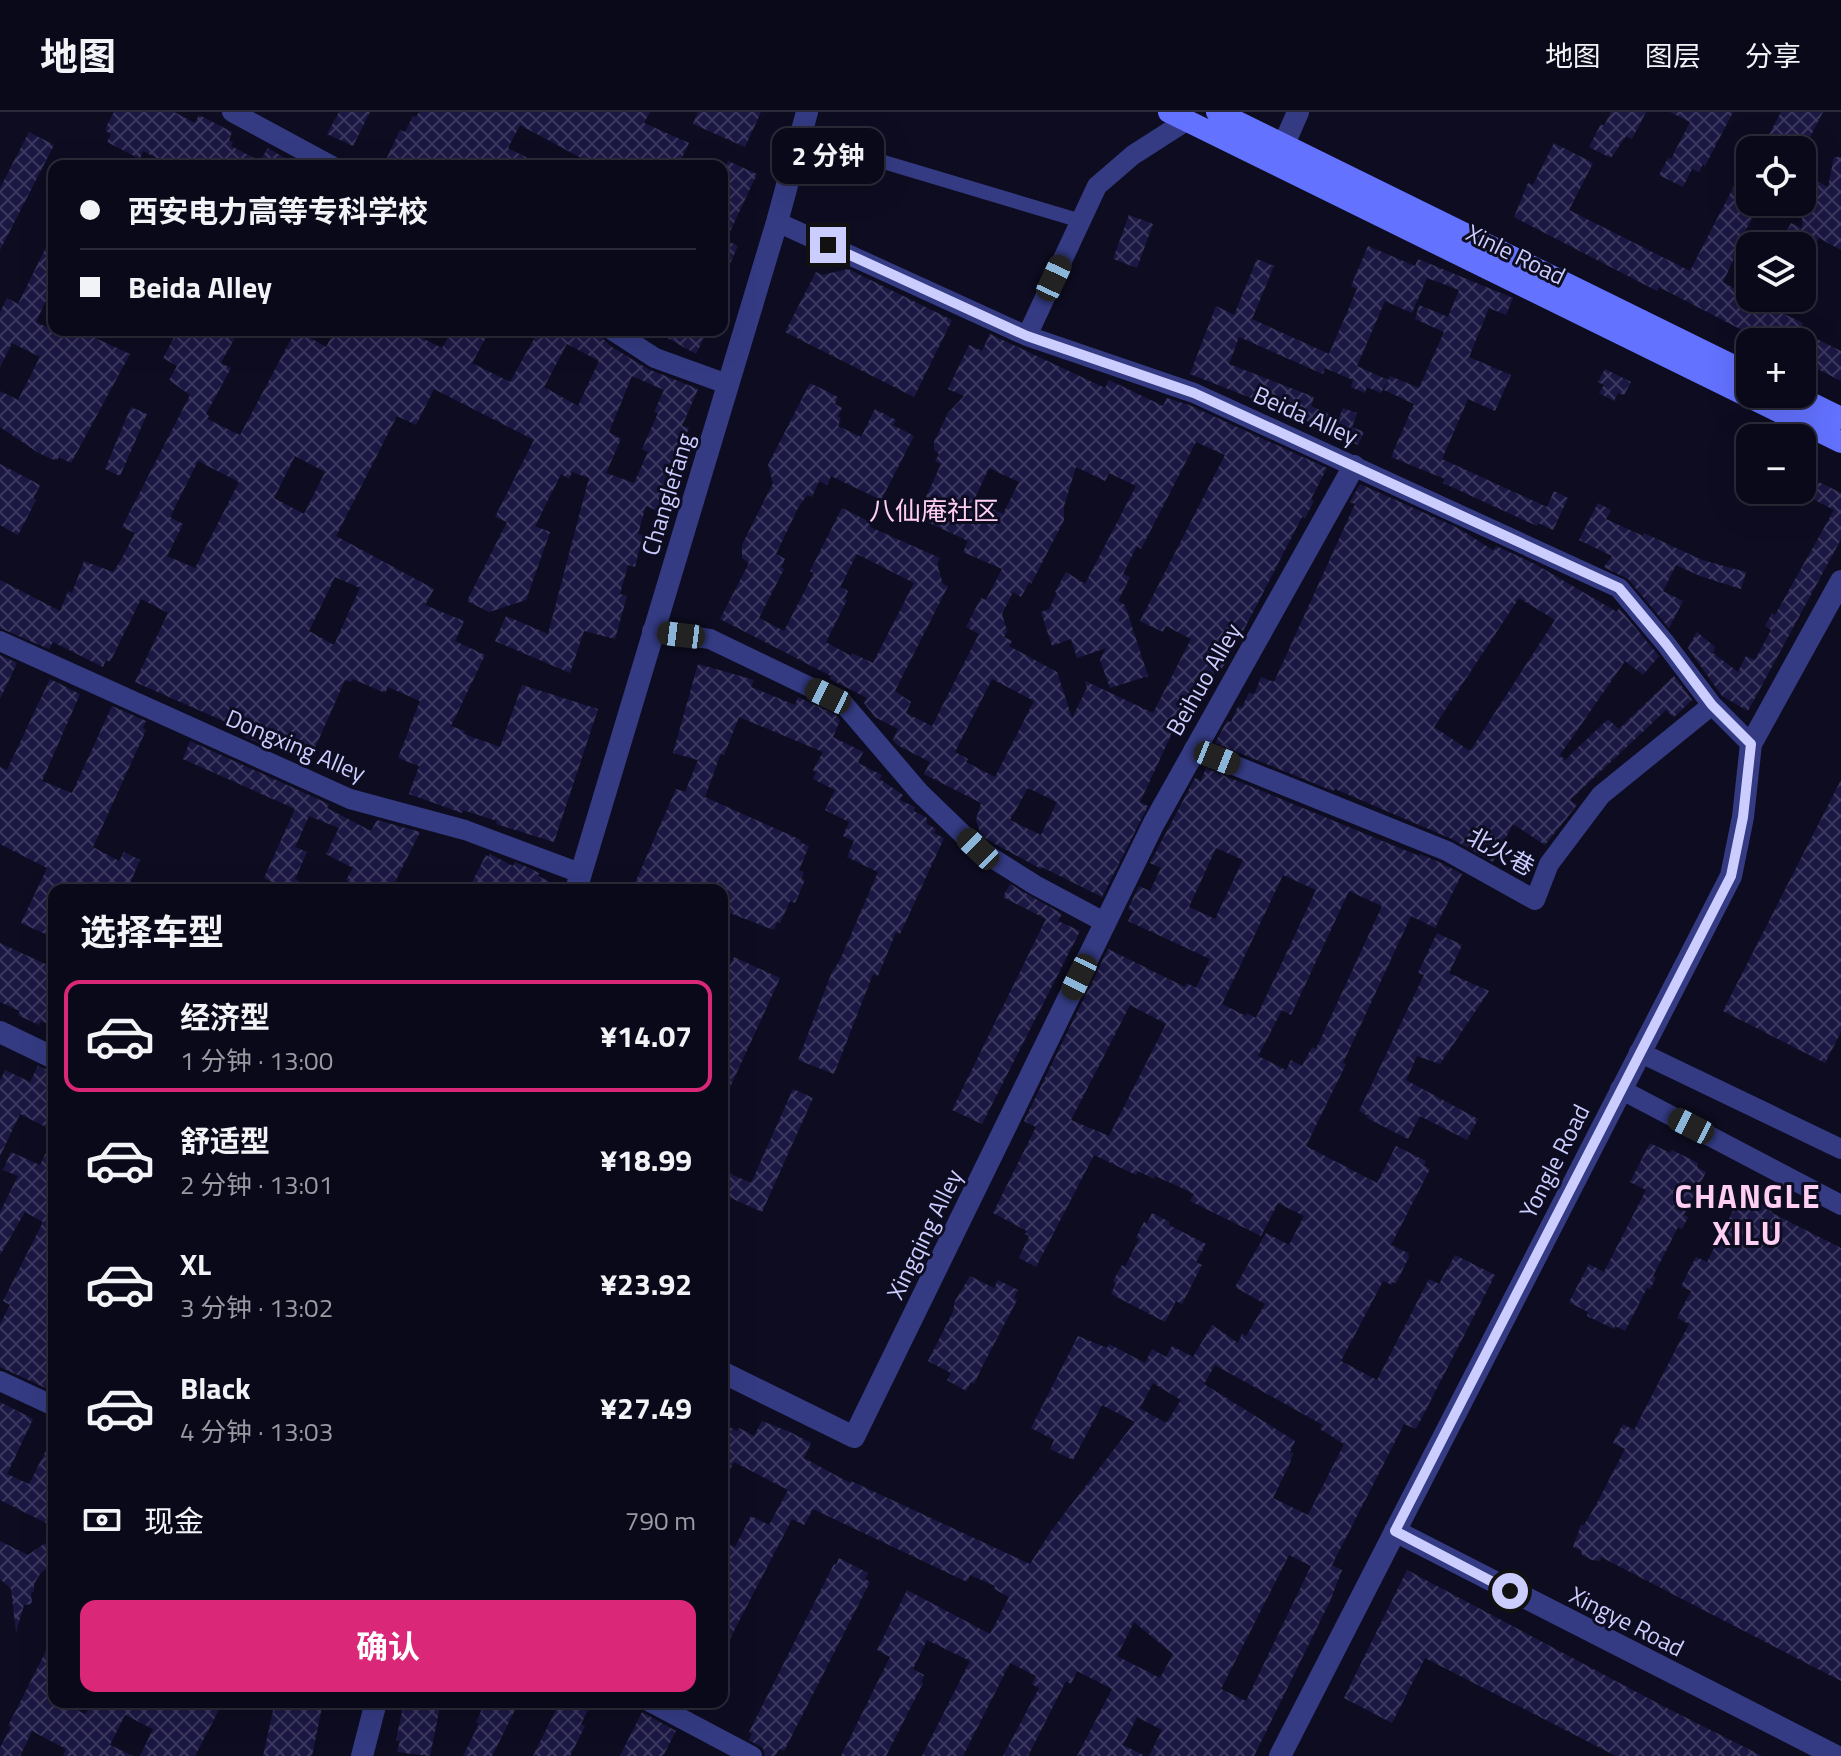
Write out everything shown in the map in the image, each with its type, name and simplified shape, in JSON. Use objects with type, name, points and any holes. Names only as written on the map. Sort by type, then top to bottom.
[{"type":"main road","name":"Xinle Road","points":[[1217,112],[1279,155],[1841,442]]},
{"type":"main road","name":"Xinle Road","points":[[1177,116],[1279,155],[1736,367]]},
{"type":"main road","points":[[1816,406],[1841,418]]},
{"type":"street","points":[[232,112],[321,160]]},
{"type":"street","name":"Changlefang","points":[[578,882],[777,222],[807,112]]},
{"type":"street","points":[[1279,155],[1298,112]]},
{"type":"street","points":[[1027,336],[1097,186],[1177,116]]},
{"type":"street","points":[[800,137],[1081,221]]},
{"type":"street","name":"Beida Alley","points":[[777,222],[1027,336],[1194,393],[1619,588],[1712,705],[1751,744]]},
{"type":"street","points":[[621,336],[655,358],[727,384]]},
{"type":"street","name":"Beihuo Alley","points":[[1106,923],[1194,749],[1354,466]]},
{"type":"street","name":"Yongle Road","points":[[1280,1756],[1731,876],[1743,817],[1751,744],[1841,581]]},
{"type":"street","points":[[652,631],[710,639],[843,703],[920,793],[978,849],[1035,885],[1106,923]]},
{"type":"street","name":"Dongxing Alley","points":[[0,641],[350,799],[465,830],[578,882]]},
{"type":"street","name":"北火巷","points":[[1194,749],[1447,851],[1535,900],[1549,864],[1601,795],[1712,705]]},
{"type":"street","name":"Xingqing Alley","points":[[728,1375],[854,1437],[1106,923]]},
{"type":"street","points":[[0,1032],[48,1055]]},
{"type":"street","points":[[1639,1052],[1841,1149]]},
{"type":"street","points":[[1620,1089],[1841,1205]]},
{"type":"street","points":[[0,1381],[48,1403]]},
{"type":"street","name":"Xingye Road","points":[[1395,1531],[1836,1756]]},
{"type":"street","points":[[362,1756],[374,1708]]},
{"type":"street","points":[[661,1708],[752,1756]]},
{"type":"building","points":[[114,112],[174,112],[195,123],[199,115],[232,132],[229,140],[233,142],[231,146],[258,160],[160,160],[143,151],[140,159],[107,142],[111,134],[106,127]]},
{"type":"building","points":[[339,112],[370,112],[353,146],[327,134]]},
{"type":"building","points":[[419,112],[650,112],[644,123],[689,143],[681,160],[585,160],[520,125],[508,148],[531,160],[386,160],[400,130],[405,132],[413,116],[416,117]]},
{"type":"building","points":[[698,112],[761,112],[745,147],[693,124]]},
{"type":"building","points":[[1611,112],[1646,112],[1632,139],[1626,136],[1611,158],[1589,147]]},
{"type":"building","points":[[1670,112],[1733,112],[1705,166],[1703,164],[1699,172],[1692,169],[1683,187],[1659,175],[1690,122]]},
{"type":"building","points":[[1781,112],[1823,112],[1811,136],[1768,136]]},
{"type":"building","points":[[29,132],[54,145],[0,250],[0,188]]},
{"type":"building","points":[[1554,143],[1593,163],[1569,210],[1690,271],[1734,186],[1736,216],[1754,216],[1745,232],[1736,232],[1733,252],[1736,254],[1723,282],[1736,290],[1736,312],[1780,312],[1803,323],[1800,328],[1738,328],[1659,287],[1657,291],[1514,217],[1528,183],[1533,185]]},
{"type":"building","points":[[268,148],[288,160],[261,160]]},
{"type":"building","points":[[1834,157],[1841,157],[1841,250],[1819,238],[1816,243],[1816,232],[1786,232],[1791,223],[1802,228],[1802,216],[1816,216],[1816,181],[1828,187]]},
{"type":"building","points":[[728,161],[757,174],[728,236]]},
{"type":"building","points":[[1129,215],[1153,224],[1137,268],[1113,259]]},
{"type":"building","points":[[728,241],[738,246],[728,268]]},
{"type":"building","points":[[48,243],[48,296],[36,322],[48,328],[48,336],[91,336],[130,354],[71,463],[37,452],[0,427],[0,391],[18,400],[40,357],[12,343],[0,367],[0,312],[7,298],[18,304]]},
{"type":"building","points":[[1368,246],[1415,266],[1418,259],[1513,298],[1506,315],[1489,308],[1469,357],[1511,375],[1495,411],[1468,399],[1442,459],[1547,507],[1554,491],[1568,498],[1553,530],[1538,523],[1537,526],[1443,483],[1445,479],[1391,457],[1414,404],[1384,390],[1390,376],[1419,388],[1444,332],[1415,319],[1419,305],[1448,317],[1459,290],[1427,278],[1412,313],[1385,301],[1357,366],[1388,380],[1381,393],[1367,387],[1365,393],[1351,387],[1353,380],[1325,368],[1323,374],[1239,337],[1229,364],[1314,397],[1311,406],[1339,418],[1343,408],[1357,413],[1352,427],[1364,432],[1358,445],[1307,420],[1190,374],[1216,306],[1234,315],[1257,259],[1274,266],[1252,319],[1329,354],[1357,289],[1351,286]]},
{"type":"building","points":[[848,269],[952,320],[914,397],[785,332],[816,272],[822,275]]},
{"type":"building","points":[[990,334],[1105,388],[1109,380],[1163,406],[1167,398],[1189,405],[1327,468],[1311,499],[1314,501],[1305,518],[1302,517],[1222,669],[1217,667],[1181,736],[1173,731],[1140,802],[1148,806],[1102,897],[986,839],[980,833],[976,820],[981,803],[924,774],[930,762],[897,745],[893,740],[898,729],[875,717],[864,703],[867,698],[720,619],[749,563],[742,558],[742,545],[773,483],[768,465],[810,383],[838,397],[835,404],[842,408],[838,426],[861,437],[875,409],[896,420],[893,425],[914,436],[881,500],[831,476],[827,485],[819,481],[812,497],[807,495],[798,508],[776,554],[785,559],[781,567],[784,569],[759,618],[784,631],[842,508],[872,523],[870,527],[940,558],[937,564],[943,584],[948,586],[895,691],[911,702],[906,713],[932,726],[979,634],[966,627],[981,598],[986,600],[1002,569],[963,552],[968,541],[917,517],[941,464],[935,461],[939,454],[934,450],[934,442],[948,413],[964,396],[948,389],[969,345],[982,351]],"holes":[[[1196,442],[1225,455],[1140,621],[1163,632],[1166,626],[1191,639],[1153,713],[1085,681],[1087,688],[1072,718],[1057,672],[1009,646],[1012,641],[1004,637],[1007,631],[1002,614],[1013,592],[1021,597],[1030,581],[1031,584],[1064,520],[1064,506],[1076,467],[1105,481],[1109,473],[1136,486],[1085,584],[1066,572],[1049,609],[1041,612],[1052,646],[1071,639],[1077,658],[1106,648],[1100,660],[1110,688],[1148,676],[1125,605],[1118,601],[1130,577],[1123,574],[1137,546],[1141,549]],[[989,468],[1019,482],[1003,514],[974,500]],[[857,554],[914,583],[873,663],[852,653],[851,656],[826,642],[847,600],[844,599],[848,591],[840,587]],[[992,679],[1034,701],[995,777],[966,762],[968,759],[955,752]],[[1028,788],[1057,802],[1041,835],[1010,820]]]},
{"type":"building","points":[[175,336],[236,336],[221,363],[231,368],[206,414],[209,416],[207,419],[240,435],[293,336],[307,336],[326,347],[332,336],[418,336],[442,348],[449,336],[487,336],[472,363],[510,382],[536,336],[601,336],[612,347],[648,369],[698,389],[682,426],[689,428],[673,464],[679,466],[658,511],[646,506],[638,534],[643,535],[635,567],[628,565],[620,594],[627,596],[615,639],[584,631],[570,673],[495,641],[506,616],[548,634],[589,478],[572,472],[569,479],[561,474],[535,526],[550,532],[526,600],[489,612],[467,601],[507,522],[495,517],[534,440],[434,389],[416,425],[397,416],[336,536],[434,589],[425,605],[464,621],[455,641],[485,655],[451,726],[500,747],[522,685],[598,709],[554,842],[409,794],[419,766],[398,758],[420,701],[388,687],[385,693],[353,679],[351,682],[345,680],[310,759],[274,743],[271,749],[243,736],[245,731],[237,727],[135,682],[168,613],[141,599],[110,662],[106,660],[103,667],[53,642],[49,649],[0,628],[0,580],[60,611],[68,591],[72,593],[84,561],[113,572],[135,533],[122,527],[190,395],[169,380],[177,366],[163,358]],"holes":[[[567,344],[599,361],[578,406],[544,387]],[[632,376],[664,390],[654,412],[658,413],[642,449],[648,452],[634,483],[606,473],[621,439],[609,432]],[[295,456],[325,472],[304,514],[274,498]],[[198,461],[239,482],[195,568],[167,556],[183,524],[170,517]],[[335,577],[360,588],[334,645],[309,631]]]},
{"type":"building","points":[[664,336],[705,336],[696,354]]},
{"type":"building","points":[[1816,338],[1841,351],[1841,381],[1816,368]]},
{"type":"building","points":[[1605,369],[1631,382],[1624,395],[1618,393],[1614,401],[1599,393],[1604,385],[1598,382]]},
{"type":"building","points":[[131,407],[147,414],[120,476],[105,469]]},
{"type":"building","points":[[0,464],[40,485],[18,535],[0,525]]},
{"type":"building","points":[[1819,482],[1841,493],[1841,539],[1748,711],[1722,696],[1688,648],[1697,632],[1715,647],[1713,653],[1738,672],[1746,656],[1755,660],[1771,630],[1765,626],[1772,613],[1775,615],[1834,510],[1816,501]]},
{"type":"building","points":[[1360,484],[1460,529],[1494,551],[1496,546],[1535,564],[1617,612],[1619,608],[1659,656],[1643,675],[1625,661],[1560,755],[1565,760],[1608,719],[1619,729],[1674,676],[1692,700],[1674,717],[1666,710],[1570,800],[1577,805],[1545,845],[1513,824],[1493,862],[1452,839],[1335,789],[1333,791],[1215,743],[1227,721],[1231,722],[1238,706],[1242,708],[1249,692],[1254,695],[1261,677],[1274,682],[1355,504],[1350,502]],"holes":[[[1519,598],[1555,620],[1470,751],[1434,727]]]},
{"type":"building","points":[[1598,503],[1611,510],[1606,519],[1702,560],[1746,572],[1741,589],[1676,565],[1663,591],[1683,601],[1669,628],[1628,579],[1604,567],[1612,556],[1579,540]]},
{"type":"building","points":[[0,655],[17,663],[0,699]]},
{"type":"building","points":[[698,664],[754,680],[751,687],[795,705],[798,697],[835,714],[840,720],[833,737],[863,752],[858,763],[882,775],[880,779],[903,795],[900,800],[915,807],[914,811],[927,818],[927,824],[936,829],[934,833],[944,838],[900,934],[896,932],[878,976],[873,974],[834,1074],[798,1060],[832,972],[878,872],[847,857],[854,841],[843,836],[849,822],[825,810],[835,790],[813,779],[816,772],[813,770],[823,752],[739,717],[724,755],[721,753],[705,797],[809,846],[799,870],[804,872],[801,879],[805,880],[795,903],[790,901],[774,930],[728,912],[728,884],[635,883],[676,789],[685,792],[698,760],[673,753]]},
{"type":"building","points":[[50,679],[80,694],[42,781],[72,793],[112,706],[146,721],[143,728],[146,730],[93,847],[119,861],[124,852],[140,860],[130,884],[48,884],[48,935],[21,923],[47,868],[0,844],[0,767],[7,770]]},
{"type":"building","points":[[190,741],[329,804],[327,808],[371,831],[377,820],[420,832],[394,884],[354,884],[346,880],[353,868],[326,854],[339,828],[309,816],[295,847],[307,852],[295,879],[305,884],[271,884],[264,878],[295,809],[183,759]]},
{"type":"building","points":[[1206,768],[1420,854],[1462,874],[1435,928],[1411,916],[1306,1146],[1377,1183],[1396,1146],[1426,1161],[1424,1166],[1430,1169],[1391,1245],[1408,1253],[1409,1257],[1396,1283],[1392,1285],[1383,1281],[1341,1361],[1377,1380],[1429,1279],[1439,1284],[1455,1255],[1495,1275],[1416,1429],[1404,1424],[1332,1565],[1342,1570],[1330,1601],[1254,1756],[1149,1756],[1162,1730],[1137,1717],[1123,1745],[1145,1756],[1077,1756],[1112,1689],[1077,1671],[1071,1684],[1066,1681],[1028,1756],[1003,1756],[1039,1688],[1032,1684],[1036,1676],[1010,1663],[963,1756],[922,1756],[970,1661],[927,1640],[913,1669],[924,1675],[923,1683],[886,1756],[841,1756],[890,1657],[877,1650],[907,1590],[990,1634],[1009,1597],[994,1589],[995,1586],[970,1575],[967,1582],[813,1509],[804,1525],[792,1519],[728,1642],[728,1544],[735,1547],[751,1516],[769,1525],[788,1490],[734,1462],[728,1474],[728,1426],[754,1436],[762,1421],[790,1432],[811,1443],[804,1458],[850,1483],[1030,1564],[1051,1531],[1135,1422],[1102,1405],[1073,1460],[1050,1449],[1054,1440],[1031,1428],[1078,1336],[1107,1348],[1109,1344],[1145,1363],[1152,1349],[1166,1357],[1172,1346],[1193,1357],[1212,1325],[1238,1343],[1242,1334],[1246,1336],[1265,1304],[1235,1287],[1266,1233],[1289,1245],[1304,1216],[1278,1203],[1261,1236],[1190,1201],[1194,1194],[1155,1176],[1154,1179],[1138,1171],[1136,1175],[1094,1155],[1036,1267],[1019,1258],[1029,1236],[1025,1234],[1027,1231],[993,1213],[1036,1127],[1024,1121],[1108,949],[1185,987],[1187,983],[1196,988],[1210,959],[1128,921],[1133,911],[1128,909],[1139,886],[1150,891],[1161,868],[1150,863],[1195,778],[1201,781]],"holes":[[[1216,848],[1243,860],[1215,919],[1189,907]],[[1283,875],[1316,890],[1256,1018],[1222,1004]],[[1349,891],[1382,906],[1316,1049],[1312,1047],[1302,1066],[1291,1060],[1286,1070],[1258,1056],[1282,1010],[1291,1015]],[[1130,1005],[1166,1024],[1109,1136],[1071,1120]],[[1215,1365],[1323,1425],[1320,1429],[1344,1444],[1308,1515],[1273,1498],[1289,1465],[1295,1441],[1204,1384]],[[1153,1383],[1181,1400],[1166,1423],[1140,1408]],[[1289,1555],[1311,1566],[1246,1701],[1221,1689]],[[1134,1622],[1173,1654],[1160,1678],[1117,1656]]]},
{"type":"building","points":[[1841,780],[1841,1032],[1825,1063],[1723,1011]]},
{"type":"building","points":[[490,854],[513,866],[515,862],[554,884],[471,884],[486,855],[489,857]]},
{"type":"building","points":[[1010,884],[1062,914],[1058,921],[1080,931],[982,1124],[952,1110],[1046,919],[1003,897]]},
{"type":"building","points":[[1437,933],[1462,945],[1449,973],[1489,991],[1440,1064],[1417,1056],[1406,1080],[1478,1119],[1467,1140],[1420,1116],[1408,1139],[1359,1111],[1424,975],[1418,973]]},
{"type":"building","points":[[0,943],[48,965],[48,1024],[41,1021],[39,1025],[18,1015],[20,1011],[0,1002]]},
{"type":"building","points":[[734,957],[780,978],[728,1092],[728,970]]},
{"type":"building","points":[[38,1066],[48,1070],[48,1128],[20,1114],[0,1156],[0,1081],[5,1070],[30,1082]]},
{"type":"building","points":[[793,1089],[813,1098],[762,1212],[728,1197],[728,1173],[751,1183]]},
{"type":"building","points":[[1650,1143],[1698,1163],[1697,1167],[1706,1172],[1684,1215],[1688,1217],[1682,1229],[1678,1227],[1653,1276],[1656,1278],[1650,1289],[1647,1288],[1625,1331],[1587,1316],[1588,1312],[1569,1302],[1589,1264],[1604,1272],[1646,1190],[1630,1182]]},
{"type":"building","points":[[48,1148],[48,1389],[0,1367],[0,1324],[10,1305],[3,1301],[43,1222],[25,1212],[0,1255],[0,1212],[18,1176],[3,1170],[11,1152],[40,1165]]},
{"type":"building","points":[[1738,1201],[1770,1208],[1772,1213],[1841,1248],[1841,1681],[1601,1557],[1600,1561],[1592,1560],[1573,1547],[1581,1525],[1596,1505],[1625,1449],[1613,1443],[1623,1424],[1634,1430],[1689,1324],[1677,1318],[1691,1291],[1681,1286],[1696,1257],[1707,1262]]},
{"type":"building","points":[[1152,1213],[1206,1244],[1196,1262],[1202,1265],[1182,1304],[1176,1301],[1165,1322],[1111,1294],[1116,1283],[1113,1281],[1122,1265],[1125,1267],[1144,1222],[1147,1224]]},
{"type":"building","points":[[970,1276],[994,1288],[998,1280],[1018,1290],[1014,1298],[1017,1300],[974,1384],[971,1382],[966,1391],[947,1380],[951,1373],[928,1361]]},
{"type":"building","points":[[0,1402],[33,1419],[7,1474],[29,1484],[48,1447],[48,1524],[0,1500]]},
{"type":"building","points":[[0,1541],[28,1555],[45,1543],[48,1567],[34,1584],[32,1604],[24,1605],[16,1632],[11,1589],[0,1579]]},
{"type":"building","points":[[839,1558],[868,1573],[865,1579],[870,1582],[784,1751],[779,1749],[775,1756],[765,1756],[763,1748],[749,1740],[752,1734],[749,1732]]},
{"type":"building","points":[[1407,1570],[1762,1756],[1616,1756],[1425,1658],[1392,1723],[1344,1698]]},
{"type":"building","points":[[48,1647],[48,1708],[73,1708],[85,1714],[90,1708],[220,1708],[195,1756],[140,1756],[153,1729],[125,1715],[110,1745],[133,1756],[63,1756],[66,1749],[32,1731],[20,1756],[0,1756],[0,1748],[11,1727],[8,1726]]},
{"type":"building","points":[[274,1708],[322,1708],[312,1756],[263,1756]]},
{"type":"building","points":[[403,1708],[440,1708],[430,1756],[397,1752],[400,1741],[396,1740]]},
{"type":"building","points":[[483,1708],[516,1708],[492,1756],[463,1756],[479,1724],[476,1722]]},
{"type":"building","points":[[557,1708],[589,1708],[581,1724],[585,1726],[570,1756],[533,1756]]},
{"type":"building","points":[[642,1712],[676,1731],[663,1756],[620,1756]]},
{"type":"district","name":"八仙庵社区","points":[[934,510]]},
{"type":"district","name":"CHANGLE XILU","points":[[1748,1214]]},
{"type":"route","points":[[828,245],[1027,336],[1194,393],[1619,588],[1712,705],[1751,744],[1743,817],[1731,876],[1395,1531],[1510,1591]]}]
